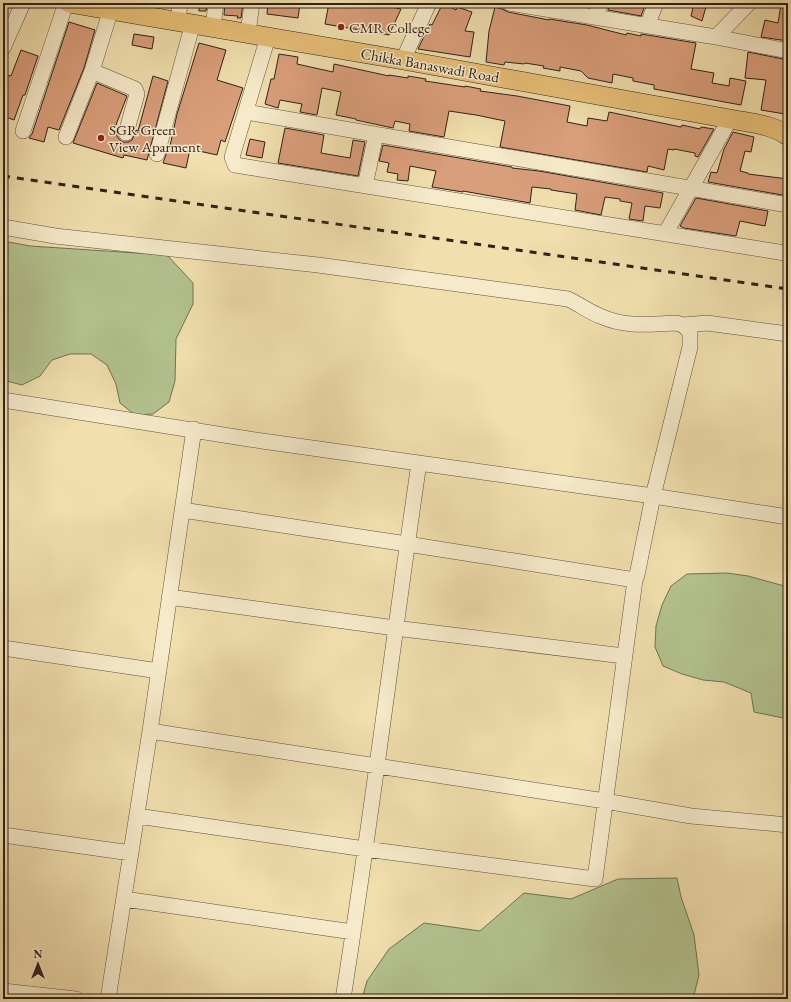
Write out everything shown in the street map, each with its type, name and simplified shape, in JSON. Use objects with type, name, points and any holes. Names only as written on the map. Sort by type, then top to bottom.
[{"type":"main road","name":"Chikka Banaswadi Road","points":[[69,3],[133,8],[183,16],[213,27],[769,126],[788,136]]},
{"type":"street","points":[[3,48],[23,3]]},
{"type":"street","points":[[23,131],[66,3]]},
{"type":"street","points":[[213,27],[216,3]]},
{"type":"street","points":[[248,33],[252,3]]},
{"type":"street","points":[[403,60],[428,3]]},
{"type":"street","points":[[509,3],[529,5],[716,37],[788,51]]},
{"type":"street","points":[[595,17],[601,3]]},
{"type":"street","points":[[647,26],[656,3]]},
{"type":"street","points":[[716,37],[749,3]]},
{"type":"street","points":[[66,137],[92,71],[100,6]]},
{"type":"street","points":[[157,154],[183,16]]},
{"type":"street","points":[[268,37],[232,157],[235,165],[785,254],[788,253]]},
{"type":"street","points":[[92,71],[135,89],[137,94],[126,133]]},
{"type":"street","points":[[246,112],[788,205]]},
{"type":"street","points":[[665,234],[730,119]]},
{"type":"street","points":[[365,186],[376,134]]},
{"type":"street","points":[[3,227],[55,236],[318,265],[568,299],[600,317],[631,325],[676,323],[683,325],[707,323],[788,334]]},
{"type":"street","points":[[137,816],[365,849],[595,879],[634,580],[638,575],[653,496],[690,347],[690,332],[683,325]]},
{"type":"street","points":[[3,400],[194,429],[262,441],[653,496],[788,517]]},
{"type":"street","points":[[108,999],[150,731],[194,429]]},
{"type":"street","points":[[343,999],[419,463]]},
{"type":"street","points":[[182,510],[634,580]]},
{"type":"street","points":[[169,597],[395,628],[624,656]]},
{"type":"street","points":[[3,648],[159,671]]},
{"type":"street","points":[[150,731],[605,801],[692,816],[788,825]]},
{"type":"street","points":[[3,836],[131,852]]},
{"type":"street","points":[[124,899],[353,932]]},
{"type":"street","points":[[3,991],[76,999]]},
{"type":"green space","points":[[3,241],[30,246],[167,255],[193,283],[193,304],[176,339],[175,381],[169,402],[153,414],[135,415],[120,403],[116,384],[107,365],[91,354],[70,354],[52,360],[40,376],[22,385],[3,380]]},
{"type":"green space","points":[[727,573],[748,576],[788,587],[788,719],[754,712],[751,693],[724,682],[703,680],[682,674],[663,666],[655,647],[656,626],[662,605],[671,586],[687,574]]},
{"type":"green space","points":[[677,878],[681,897],[694,935],[699,975],[693,999],[362,999],[367,981],[389,949],[424,923],[480,931],[524,893],[571,899],[618,879]]},
{"type":"building","points":[[199,3],[207,3],[206,11],[199,11]]},
{"type":"building","points":[[225,3],[243,3],[241,18],[237,18],[238,16],[224,15]]},
{"type":"building","points":[[268,3],[300,3],[298,18],[267,14]]},
{"type":"building","points":[[329,3],[370,3],[401,9],[389,35],[325,24]]},
{"type":"building","points":[[443,3],[456,10],[457,7],[472,12],[465,31],[474,32],[470,57],[418,49],[430,24],[432,25]]},
{"type":"building","points":[[610,3],[646,3],[641,16],[608,10]]},
{"type":"building","points":[[694,3],[707,3],[702,21],[691,16]]},
{"type":"building","points":[[781,4],[788,6],[788,41],[761,37],[765,20],[778,23]]},
{"type":"building","points":[[495,7],[508,12],[549,20],[587,25],[626,35],[627,33],[641,36],[641,34],[696,43],[691,69],[714,73],[712,83],[729,86],[730,78],[746,81],[741,105],[654,89],[654,85],[633,81],[633,78],[613,74],[612,83],[588,78],[581,71],[560,67],[560,71],[543,68],[544,66],[525,63],[505,62],[504,65],[486,62],[489,31]]},
{"type":"building","points":[[69,22],[95,30],[84,68],[59,130],[48,127],[44,142],[29,138],[32,134]]},
{"type":"building","points":[[134,34],[154,37],[152,49],[132,45]]},
{"type":"building","points":[[199,43],[226,50],[217,80],[243,88],[225,142],[221,140],[217,155],[190,149],[186,168],[163,163],[170,146],[177,114]]},
{"type":"building","points":[[21,50],[38,56],[25,95],[23,95],[14,120],[3,116],[3,87],[7,75],[11,76]]},
{"type":"building","points":[[748,52],[788,60],[788,95],[785,114],[761,110],[766,80],[745,78]]},
{"type":"building","points":[[279,54],[298,57],[297,64],[333,72],[334,64],[389,76],[408,78],[408,76],[426,79],[425,81],[465,86],[481,89],[480,91],[570,106],[567,122],[587,126],[588,118],[607,121],[609,112],[681,127],[682,125],[700,129],[701,127],[714,129],[698,157],[695,156],[695,153],[668,149],[664,170],[648,166],[647,172],[500,147],[505,121],[476,115],[449,111],[444,137],[409,131],[410,124],[395,121],[393,128],[336,115],[341,92],[322,88],[317,115],[300,112],[302,104],[280,100],[278,108],[265,104],[271,79],[274,79]]},
{"type":"building","points":[[153,76],[168,81],[147,160],[124,155],[123,158],[73,143],[97,83],[127,96],[114,130],[117,131],[117,136],[123,142],[132,140],[136,130],[138,131]]},
{"type":"building","points":[[285,128],[324,135],[321,153],[350,158],[353,140],[365,142],[358,176],[278,163]]},
{"type":"building","points":[[733,132],[754,137],[751,152],[745,151],[740,171],[748,174],[788,179],[788,196],[708,182],[711,172],[717,173],[724,149]]},
{"type":"building","points":[[250,139],[265,142],[262,158],[246,155]]},
{"type":"building","points":[[383,145],[663,193],[660,208],[645,206],[643,221],[629,219],[632,203],[620,201],[620,199],[605,197],[601,215],[575,210],[577,194],[551,189],[532,187],[530,203],[432,187],[436,171],[410,166],[408,181],[397,180],[398,174],[387,172],[389,163],[379,161]]},
{"type":"building","points":[[696,198],[768,211],[765,226],[740,221],[736,236],[684,228],[680,226]]},
{"type":"railway","points":[[3,176],[788,289]]},
{"type":"place","name":"CMR College","points":[[341,27]]},
{"type":"place","name":"SGR Green View Aparment","points":[[101,138]]}]
